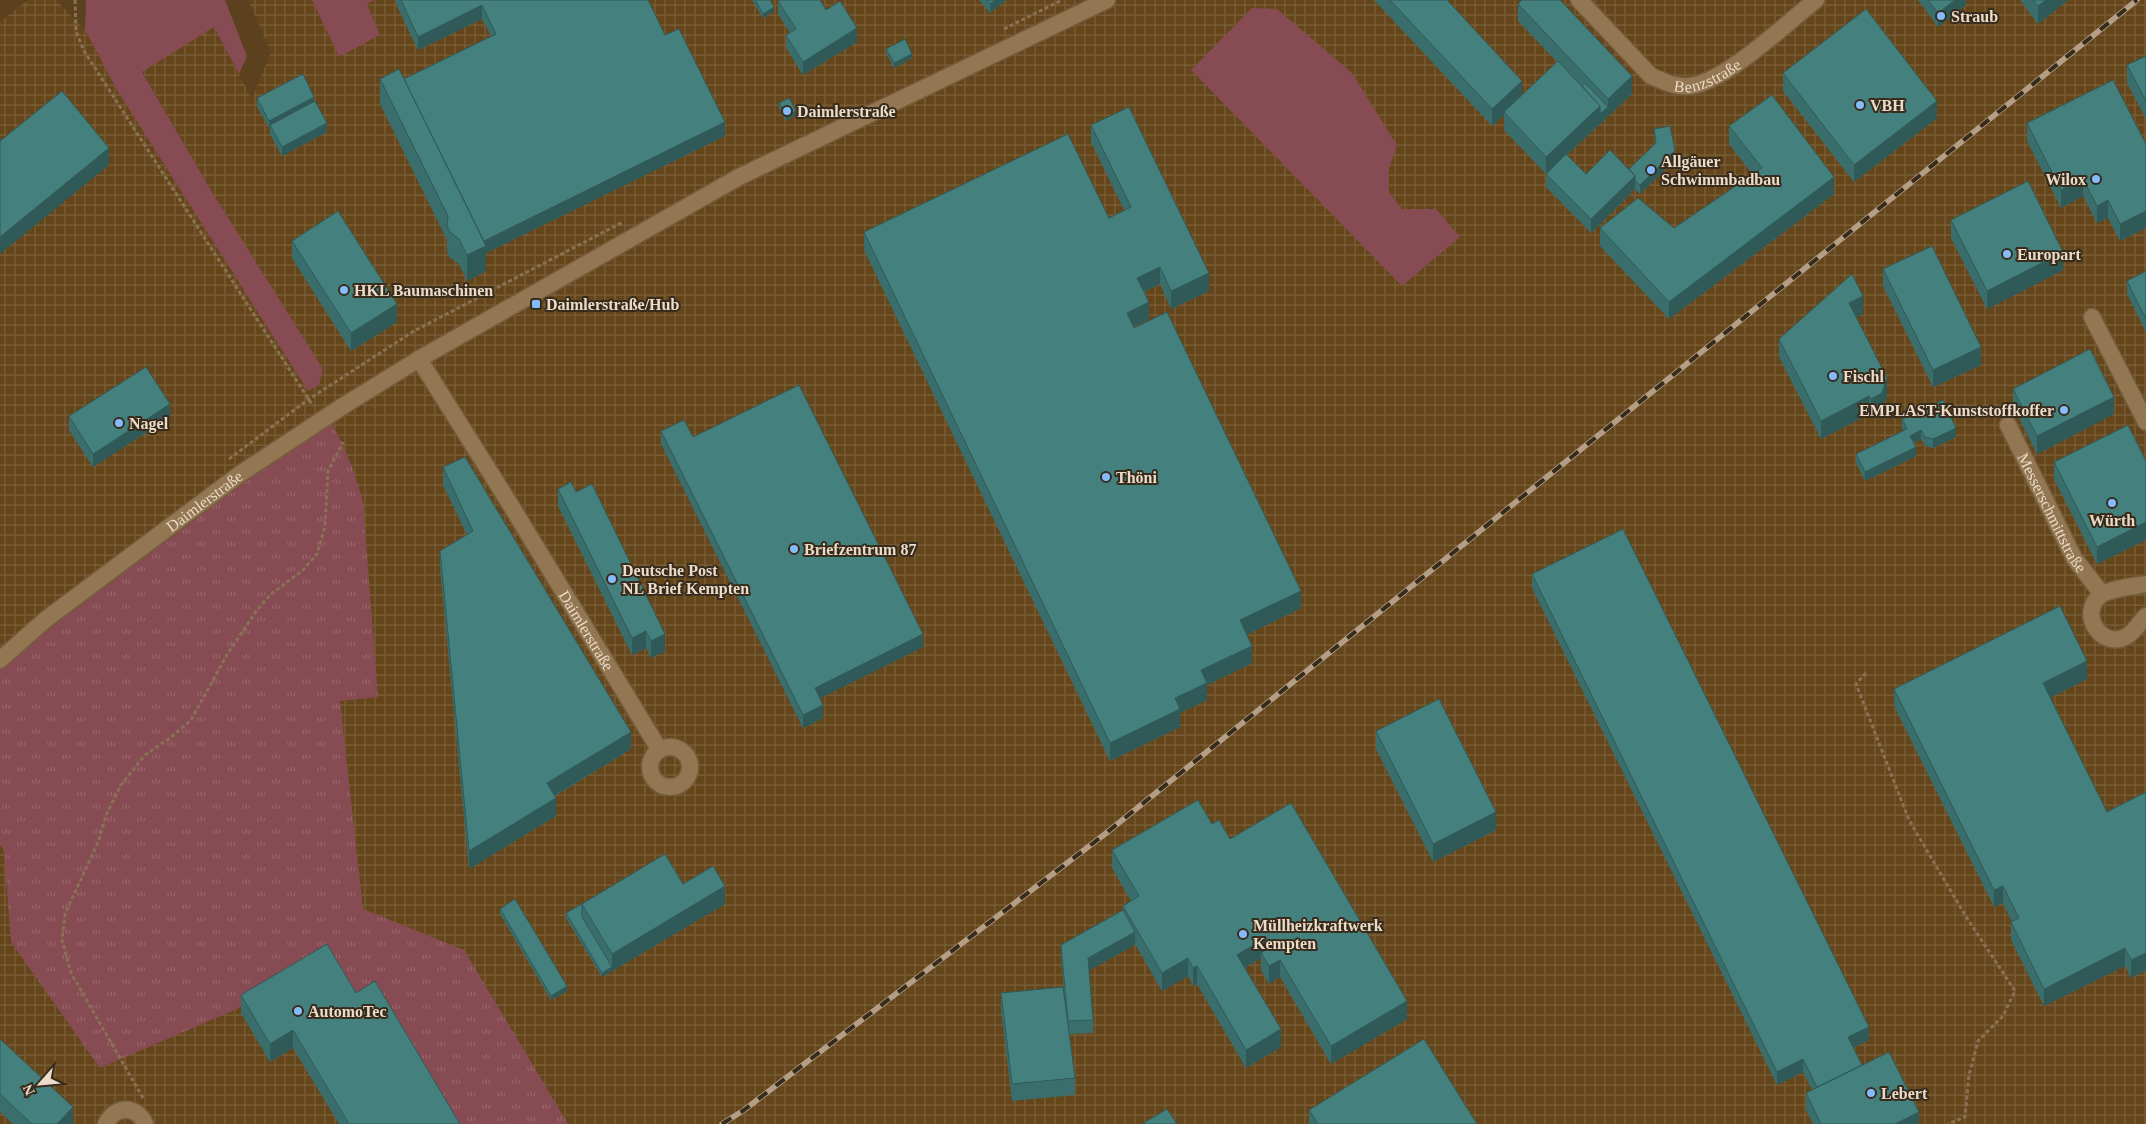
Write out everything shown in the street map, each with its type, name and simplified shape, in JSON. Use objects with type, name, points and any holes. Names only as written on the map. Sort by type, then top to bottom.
[{"type":"street","name":"Daimlerstraße","points":[[0,660],[45,620],[209,498],[321,420],[419,359],[739,177],[1106,0]]},
{"type":"street","name":"Benzstraße","points":[[1579,0],[1651,76],[1663,82],[1683,86],[1704,82],[1733,66],[1816,0]]},
{"type":"street","points":[[2092,317],[2146,422]]},
{"type":"street","name":"Daimlerstraße","points":[[419,359],[510,504],[659,749]]},
{"type":"street","name":"Messerschmittstraße","points":[[2008,425],[2074,558],[2102,594]]},
{"type":"street","points":[[2146,584],[2102,594],[2093,603],[2090,615],[2094,627],[2103,636],[2115,639],[2127,636],[2146,616]]},
{"type":"street","points":[[106,1124],[113,1113],[125,1109],[138,1113],[145,1124]]},
{"type":"path","points":[[75,0],[76,31],[84,51],[321,420]]},
{"type":"path","points":[[145,1124],[143,1098],[137,1085],[71,973],[62,940],[66,914],[99,840],[106,815],[121,785],[145,755],[170,738],[191,720],[228,653],[257,610],[270,594],[303,570],[317,554],[325,526],[328,471],[343,442]]},
{"type":"path","points":[[1866,673],[1856,684],[1909,820],[1965,915],[2015,991],[2003,1016],[1978,1041],[1969,1075],[1965,1117],[1948,1124]]},
{"type":"shaded area","points":[[28,0],[56,0],[85,30],[117,90],[188,198],[212,192],[142,71],[214,26],[252,99],[271,52],[248,0],[2146,0],[2146,1124],[0,1124],[0,22]]},
{"type":"green space","points":[[86,0],[225,0],[247,56],[239,74],[214,27],[142,72],[212,192],[323,369],[319,385],[308,391],[117,90],[85,30]]},
{"type":"green space","points":[[312,0],[374,0],[367,4],[380,35],[339,57]]},
{"type":"green space","points":[[1252,8],[1277,9],[1352,73],[1397,145],[1389,169],[1389,192],[1402,209],[1436,209],[1460,237],[1402,286],[1191,70]]},
{"type":"green space","points":[[327,416],[348,458],[363,502],[378,697],[340,701],[363,909],[464,950],[568,1124],[449,1124],[356,1010],[325,956],[237,1009],[100,1068],[11,942],[4,851],[0,844],[0,660]]},
{"type":"building","points":[[401,0],[648,0],[665,35],[679,29],[725,122],[484,241],[404,79],[496,34],[482,5],[418,37]]},
{"type":"building","points":[[755,0],[770,0],[774,7],[763,14]]},
{"type":"building","points":[[820,0],[826,10],[840,1],[857,28],[803,62],[786,35],[796,29],[778,1]]},
{"type":"building","points":[[987,0],[995,0],[990,4]]},
{"type":"building","points":[[1390,0],[1447,0],[1522,81],[1492,109]]},
{"type":"building","points":[[1522,0],[1560,0],[1632,76],[1608,99],[1518,4]]},
{"type":"building","points":[[1928,0],[1955,0],[1938,13]]},
{"type":"building","points":[[2033,0],[2046,0],[2038,6]]},
{"type":"building","name":"VBH","points":[[1866,9],[1937,101],[1854,165],[1783,73]]},
{"type":"building","points":[[905,39],[912,54],[894,63],[886,49]]},
{"type":"building","points":[[2146,56],[2146,101],[2127,65]]},
{"type":"building","points":[[1558,61],[1600,106],[1546,157],[1504,112]]},
{"type":"building","points":[[399,69],[486,246],[467,255],[459,239],[450,232],[447,226],[448,216],[380,79]]},
{"type":"building","points":[[303,74],[314,97],[269,121],[257,98]]},
{"type":"building","name":"Wilox","points":[[2113,80],[2146,144],[2146,211],[2120,224],[2108,200],[2097,206],[2083,179],[2061,190],[2027,123]]},
{"type":"building","points":[[1585,83],[1608,107],[1600,114],[1600,106],[1582,86]]},
{"type":"building","points":[[62,91],[109,148],[0,237],[0,141]]},
{"type":"building","points":[[1772,95],[1834,177],[1669,302],[1600,228],[1638,198],[1674,228],[1762,168],[1729,126]]},
{"type":"building","points":[[789,98],[796,111],[786,116],[779,103]]},
{"type":"building","points":[[315,101],[327,123],[282,147],[270,125]]},
{"type":"building","name":"Thöni","points":[[1129,107],[1209,273],[1171,291],[1160,267],[1137,278],[1149,302],[1127,313],[1134,328],[1167,312],[1301,591],[1240,620],[1252,646],[1201,670],[1207,683],[1175,698],[1180,709],[1110,743],[864,232],[1068,134],[1109,218],[1131,207],[1091,125]]},
{"type":"building","name":"Allgäuer Schwimmbadbau","points":[[1670,126],[1675,151],[1640,185],[1629,169],[1656,143],[1654,129]]},
{"type":"building","points":[[1610,150],[1635,176],[1591,219],[1546,174],[1566,154],[1586,174]]},
{"type":"building","name":"Europart","points":[[2028,181],[2063,252],[1987,291],[1951,220]]},
{"type":"building","name":"HKL Baumaschinen","points":[[338,211],[397,304],[351,333],[292,241]]},
{"type":"building","points":[[1932,246],[1981,347],[1933,370],[1883,269]]},
{"type":"building","points":[[2146,271],[2146,319],[2127,281]]},
{"type":"building","name":"Fischl","points":[[1852,274],[1863,296],[1849,303],[1887,378],[1882,393],[1871,399],[1869,396],[1821,421],[1779,339]]},
{"type":"building","name":"EMPLAST-Kunststoffkoffer","points":[[2090,349],[2114,397],[2037,436],[2013,389]]},
{"type":"building","name":"Nagel","points":[[146,367],[170,404],[93,454],[69,416]]},
{"type":"building","name":"Briefzentrum 87","points":[[799,385],[923,634],[815,688],[823,705],[803,715],[661,431],[684,420],[693,437]]},
{"type":"building","points":[[1943,400],[1956,428],[1933,439],[1925,437],[1921,430],[1910,436],[1916,447],[1865,472],[1856,454],[1907,429],[1902,419]]},
{"type":"building","points":[[2128,425],[2146,461],[2146,522],[2097,547],[2054,462]]},
{"type":"building","points":[[465,457],[631,732],[547,783],[556,798],[469,851],[440,551],[473,531],[443,467]]},
{"type":"building","name":"Deutsche Post NL Brief Kempten","points":[[571,482],[576,492],[592,484],[665,634],[651,641],[646,631],[632,638],[558,489]]},
{"type":"building","points":[[1623,529],[1869,1027],[1848,1037],[1862,1065],[1817,1087],[1803,1059],[1777,1072],[1532,574]]},
{"type":"building","points":[[2060,606],[2087,661],[2043,683],[2107,812],[2146,792],[2146,953],[2131,960],[2125,948],[2044,989],[2011,922],[2019,918],[2003,886],[1994,890],[1894,689]]},
{"type":"building","points":[[1439,699],[1496,812],[1433,844],[1376,731]]},
{"type":"building","name":"Müllheizkraftwerk Kempten","points":[[1198,800],[1212,824],[1219,820],[1230,839],[1291,803],[1407,1001],[1331,1046],[1280,960],[1269,966],[1261,953],[1270,947],[1265,938],[1237,955],[1281,1029],[1246,1050],[1197,966],[1193,968],[1188,958],[1162,973],[1123,906],[1139,896],[1112,850]]},
{"type":"building","points":[[665,854],[683,884],[713,866],[725,886],[612,954],[582,904]]},
{"type":"building","points":[[515,899],[567,986],[551,996],[500,909]]},
{"type":"building","points":[[582,904],[582,917],[612,967],[602,973],[566,913]]},
{"type":"building","points":[[1123,910],[1135,932],[1088,958],[1093,1020],[1068,1021],[1061,945]]},
{"type":"building","points":[[327,944],[356,993],[375,981],[460,1124],[349,1124],[293,1030],[270,1044],[241,995]]},
{"type":"building","points":[[1063,987],[1075,1078],[1012,1084],[1001,993]]},
{"type":"building","points":[[0,1039],[73,1107],[57,1124],[32,1124],[0,1094]]},
{"type":"building","points":[[1424,1039],[1477,1124],[1318,1124],[1309,1110]]},
{"type":"building","name":"Lebert","points":[[1889,1052],[1919,1112],[1895,1124],[1821,1124],[1806,1093]]},
{"type":"building","points":[[1167,1109],[1177,1124],[1142,1124]]},
{"type":"railway","points":[[722,1124],[744,1110],[1105,834],[2137,0]]},
{"type":"place","name":"Straub","points":[[1941,16]]},
{"type":"place","name":"VBH","points":[[1860,105]]},
{"type":"place","name":"Daimlerstraße","points":[[787,111]]},
{"type":"place","name":"Allgäuer Schwimmbadbau","points":[[1651,170]]},
{"type":"place","name":"Wilox","points":[[2096,179]]},
{"type":"place","name":"Europart","points":[[2007,254]]},
{"type":"place","name":"HKL Baumaschinen","points":[[344,290]]},
{"type":"place","name":"Daimlerstraße/Hub","points":[[536,304]]},
{"type":"place","name":"Fischl","points":[[1833,376]]},
{"type":"place","name":"EMPLAST-Kunststoffkoffer","points":[[2064,410]]},
{"type":"place","name":"Nagel","points":[[119,423]]},
{"type":"place","name":"Thöni","points":[[1106,477]]},
{"type":"place","name":"Würth","points":[[2112,503]]},
{"type":"place","name":"Briefzentrum 87","points":[[794,549]]},
{"type":"place","name":"Deutsche Post NL Brief Kempten","points":[[612,579]]},
{"type":"place","name":"Müllheizkraftwerk Kempten","points":[[1243,934]]},
{"type":"place","name":"AutomoTec","points":[[298,1011]]},
{"type":"place","name":"Lebert","points":[[1871,1093]]}]
